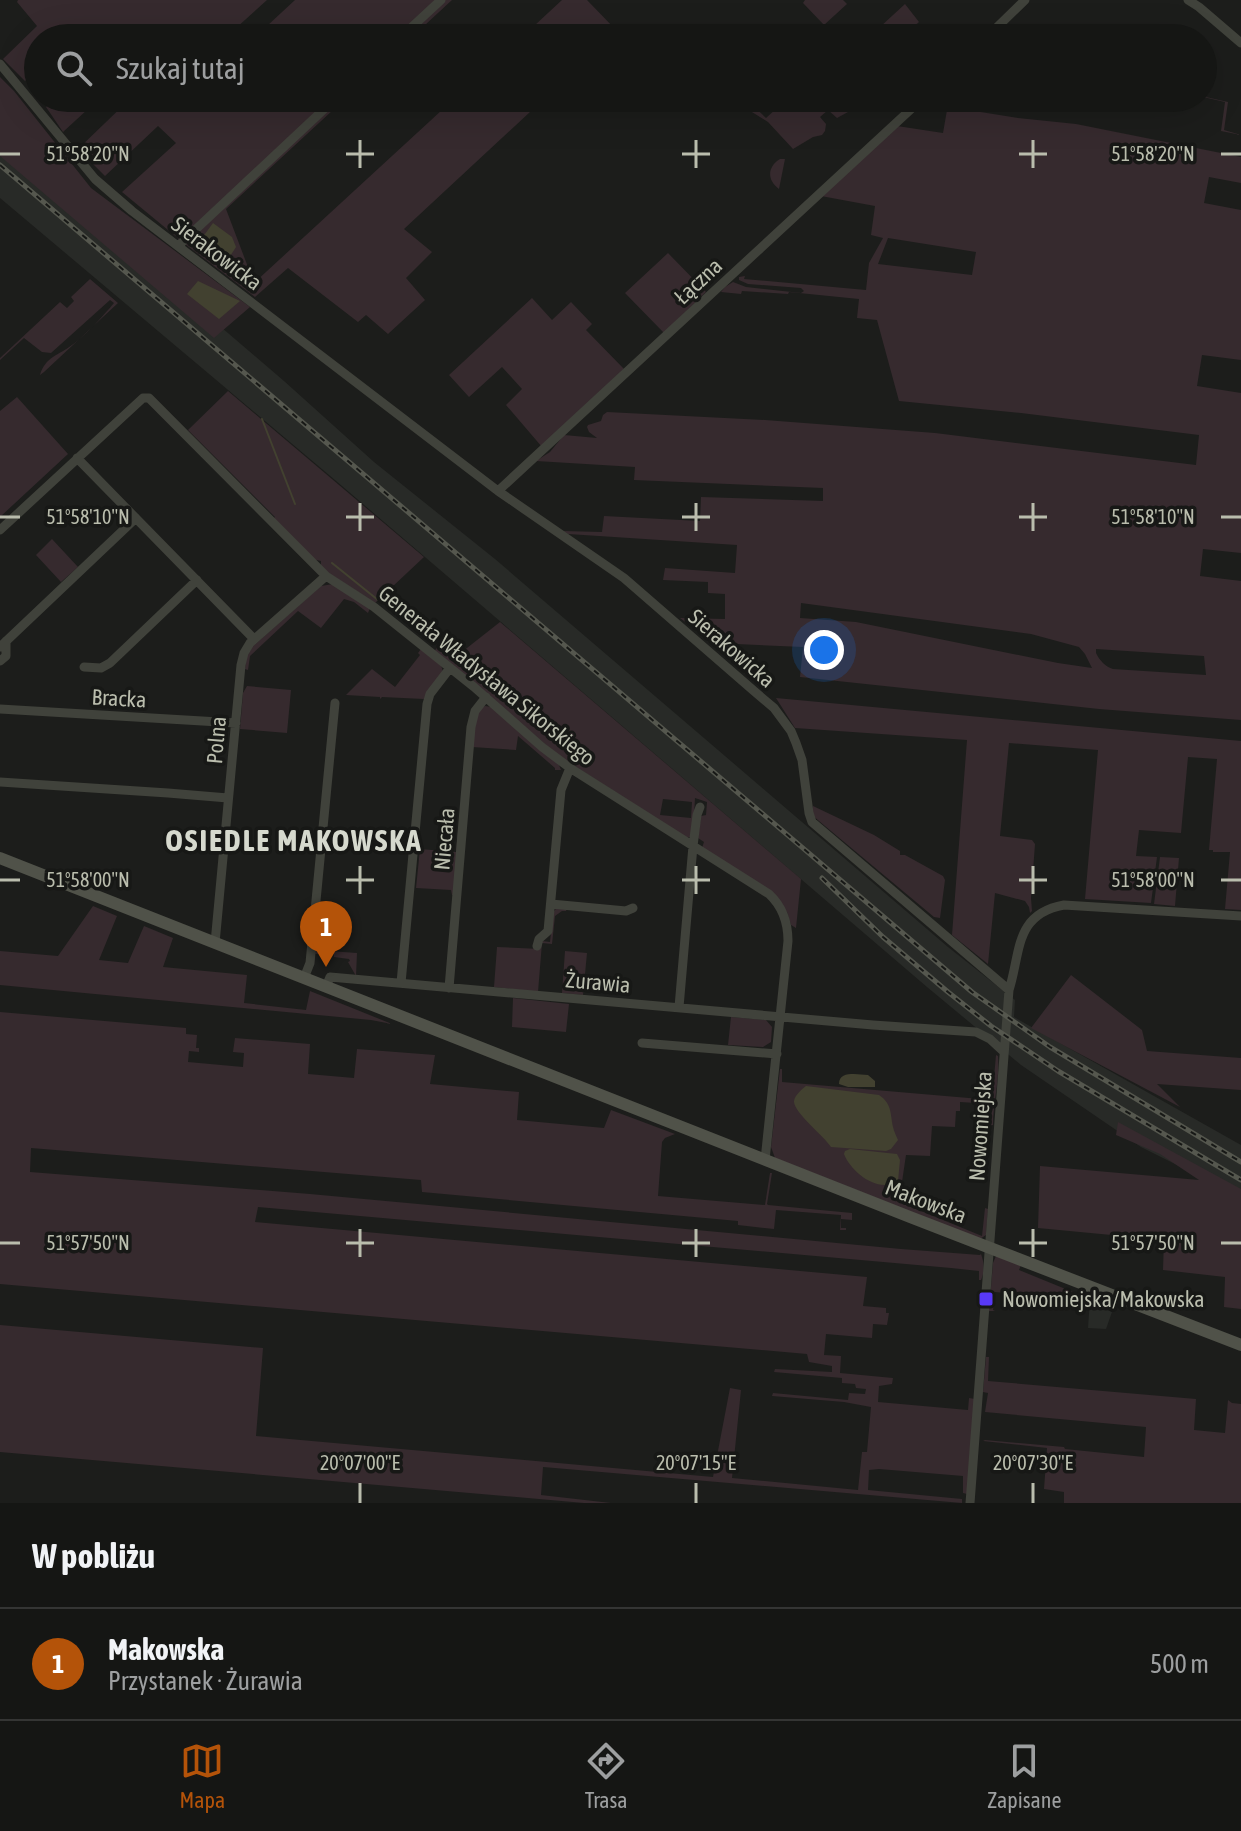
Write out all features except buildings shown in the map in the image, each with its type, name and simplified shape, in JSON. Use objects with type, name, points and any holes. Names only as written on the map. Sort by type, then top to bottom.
[{"type":"street","points":[[415,24],[441,0]]},
{"type":"street","points":[[1000,24],[1025,0]]},
{"type":"street","points":[[1188,0],[1241,43]]},
{"type":"street","name":"Sierakowicka","points":[[0,64],[24,93]]},
{"type":"street","name":"Sierakowicka","points":[[40,112],[95,179],[132,211],[498,491],[624,578],[774,708],[796,743],[804,770],[812,822],[1009,990]]},
{"type":"street","points":[[178,246],[321,112]]},
{"type":"street","name":"Łączna","points":[[498,491],[908,112]]},
{"type":"street","name":"Generała Władysława Sikorskiego","points":[[77,458],[143,398],[149,398],[326,576],[374,607],[570,768],[769,894],[787,923],[788,941],[765,1160]]},
{"type":"street","points":[[0,530],[77,458],[254,639]]},
{"type":"street","points":[[0,661],[6,656],[3,644],[136,518]]},
{"type":"street","name":"Polna","points":[[215,943],[241,665],[246,648],[326,576]]},
{"type":"street","points":[[84,667],[101,668],[110,663],[197,580]]},
{"type":"street","points":[[401,983],[427,704],[430,694],[450,668]]},
{"type":"street","name":"Niecała","points":[[449,988],[471,727],[475,711],[486,697]]},
{"type":"street","points":[[304,978],[310,963],[335,703]]},
{"type":"street","name":"Bracka","points":[[0,709],[236,723]]},
{"type":"street","points":[[537,946],[539,939],[548,932],[561,790],[570,768]]},
{"type":"street","points":[[0,782],[228,798]]},
{"type":"street","points":[[679,1007],[693,846],[700,807]]},
{"type":"street","name":"Makowska","points":[[0,858],[1241,1345]]},
{"type":"street","points":[[551,904],[626,911],[633,908]]},
{"type":"street","points":[[1009,990],[1022,933],[1029,923],[1054,907],[1080,904],[1241,916]]},
{"type":"street","name":"Żurawia","points":[[326,987],[330,977],[979,1032],[1004,1052]]},
{"type":"street","name":"Nowomiejska","points":[[970,1503],[1009,990]]},
{"type":"street","points":[[873,1025],[876,1014]]},
{"type":"street","points":[[642,1043],[777,1054]]},
{"type":"shaded area","points":[[267,0],[240,24],[35,24],[17,2]]},
{"type":"shaded area","points":[[295,0],[452,0],[426,24],[269,24]]},
{"type":"shaded area","points":[[562,0],[587,0],[610,24],[536,24]]},
{"type":"shaded area","points":[[805,0],[843,0],[847,4],[823,24],[803,3]]},
{"type":"shaded area","points":[[905,4],[919,22],[917,24],[883,24]]},
{"type":"shaded area","points":[[24,39],[24,80],[3,59]]},
{"type":"shaded area","points":[[0,77],[24,104],[24,112],[31,112],[91,188],[250,307],[214,338],[0,156]]},
{"type":"shaded area","points":[[1217,100],[1228,102],[1224,130],[1241,135],[1221,131],[1225,102]]},
{"type":"shaded area","points":[[49,112],[85,112],[63,132]]},
{"type":"shaded area","points":[[116,112],[331,112],[226,209],[254,283],[440,112],[530,112],[404,229],[432,252],[406,278],[425,300],[388,334],[366,315],[358,322],[288,268],[255,297],[122,192],[176,143],[158,126],[105,176],[78,149]]},
{"type":"shaded area","points":[[752,112],[760,112],[766,118],[773,112],[826,112],[820,117],[826,124],[822,135],[793,149],[768,122]]},
{"type":"shaded area","points":[[830,112],[848,112],[837,118]]},
{"type":"shaded area","points":[[947,112],[981,112],[1076,124],[1241,157],[1241,183],[1209,177],[1204,203],[1241,210],[1241,360],[1202,355],[1197,386],[1241,393],[1241,553],[1203,549],[1200,576],[1241,581],[1241,720],[1099,709],[800,677],[803,647],[714,643],[680,618],[725,619],[725,594],[708,593],[708,582],[663,580],[665,568],[735,573],[737,545],[568,534],[563,531],[602,532],[604,516],[700,521],[701,497],[823,501],[823,488],[634,480],[635,467],[536,461],[550,452],[564,435],[597,438],[587,427],[601,421],[607,412],[935,433],[1196,465],[1199,435],[899,401],[877,320],[857,318],[859,299],[789,292],[721,292],[733,282],[746,287],[804,291],[801,288],[748,284],[739,280],[739,277],[745,276],[744,279],[866,290],[869,263],[883,238],[871,235],[875,206],[821,196],[897,126],[943,133]],"holes":[[[888,238],[976,252],[972,275],[878,264]],[[801,603],[1031,634],[1079,647],[1092,668],[856,622],[800,618]],[[1096,649],[1204,656],[1206,675],[1113,669],[1103,663]]]},
{"type":"shaded area","points":[[0,138],[374,462],[495,559],[948,947],[1015,1000],[1014,1017],[1241,1145],[1241,1197],[1141,1147],[1021,1065],[0,198]]},
{"type":"shaded area","points":[[780,159],[785,159],[779,189],[772,182],[770,174]]},
{"type":"shaded area","points":[[213,223],[232,237],[236,247],[225,264],[219,263],[194,243]]},
{"type":"shaded area","points":[[668,253],[706,292],[664,333],[625,293]]},
{"type":"shaded area","points":[[90,279],[118,303],[92,327],[114,303],[110,300],[51,353],[42,352],[24,338],[0,360],[60,302],[67,308],[74,301],[71,297]]},
{"type":"shaded area","points":[[198,281],[240,301],[219,319],[187,294]]},
{"type":"shaded area","points":[[532,298],[552,320],[571,302],[592,324],[586,330],[624,369],[542,447],[506,405],[522,389],[502,367],[469,397],[449,375]]},
{"type":"shaded area","points":[[77,341],[40,375],[49,360]]},
{"type":"shaded area","points":[[228,391],[424,557],[375,603],[321,568],[321,561],[312,559],[273,519],[275,517],[188,430]]},
{"type":"shaded area","points":[[17,397],[68,454],[0,517],[0,411]]},
{"type":"shaded area","points":[[52,539],[78,567],[61,582],[36,555]]},
{"type":"shaded area","points":[[333,584],[370,608],[368,613],[354,602],[344,599],[321,628],[298,611],[250,656],[248,670],[245,669],[252,647],[321,586]]},
{"type":"shaded area","points":[[500,622],[801,879],[796,928],[791,925],[787,912],[702,848],[704,842],[698,838],[701,816],[706,815],[707,802],[695,798],[693,833],[687,838],[559,756],[435,651],[437,646],[453,659]],"holes":[[[663,799],[692,802],[691,818],[660,815]]]},
{"type":"shaded area","points":[[421,649],[438,661],[443,672],[424,699],[346,695],[372,669],[395,687],[420,655]]},
{"type":"shaded area","points":[[247,686],[291,690],[287,733],[240,729],[243,693]]},
{"type":"shaded area","points":[[776,698],[1241,741],[1241,910],[1225,909],[1230,852],[1209,850],[1217,759],[1188,757],[1181,833],[1139,830],[1136,856],[1157,857],[1151,903],[1085,899],[1098,750],[1009,743],[1000,836],[1032,840],[1035,844],[1032,911],[1030,913],[1025,901],[995,893],[988,964],[952,935],[967,740],[795,728]]},
{"type":"shaded area","points":[[485,706],[492,707],[561,770],[555,770],[518,736],[516,750],[472,747],[475,720]]},
{"type":"shaded area","points":[[813,806],[874,835],[900,851],[900,855],[943,876],[940,918],[934,917],[812,815]]},
{"type":"shaded area","points":[[458,831],[454,895],[451,890],[416,888],[420,849],[456,852]]},
{"type":"shaded area","points":[[1160,857],[1179,858],[1175,906],[1154,904]]},
{"type":"shaded area","points":[[93,906],[117,916],[99,960],[128,963],[144,926],[173,938],[163,967],[247,975],[244,1003],[306,1010],[310,991],[392,1024],[0,985],[0,951],[58,956]]},
{"type":"shaded area","points":[[557,907],[567,908],[555,916],[552,944],[542,943],[538,992],[494,987],[497,947],[540,949],[542,941],[550,942],[553,913]]},
{"type":"shaded area","points":[[317,934],[316,950],[357,953],[356,976],[349,959],[334,957],[334,954],[313,954]]},
{"type":"shaded area","points":[[565,951],[587,953],[583,995],[562,993]]},
{"type":"shaded area","points":[[1071,975],[1142,1030],[1147,1051],[1241,1058],[1241,1090],[1157,1084],[1180,1107],[1031,1028]]},
{"type":"shaded area","points":[[513,998],[569,1004],[566,1032],[512,1027]]},
{"type":"shaded area","points":[[0,1012],[186,1028],[186,1034],[197,1035],[196,1048],[199,1048],[199,1052],[189,1051],[188,1062],[243,1067],[244,1053],[233,1052],[235,1038],[310,1044],[308,1074],[354,1078],[357,1049],[435,1055],[430,1084],[519,1092],[517,1120],[604,1128],[611,1110],[675,1134],[662,1142],[658,1196],[765,1205],[772,1173],[768,1205],[852,1213],[852,1220],[841,1219],[841,1228],[846,1230],[840,1230],[841,1215],[776,1210],[774,1229],[738,1225],[738,1221],[422,1192],[421,1180],[31,1148],[30,1172],[981,1254],[984,1270],[979,1280],[979,1271],[951,1268],[258,1207],[255,1222],[867,1277],[863,1306],[886,1308],[886,1313],[889,1313],[887,1325],[873,1324],[872,1338],[826,1334],[824,1355],[841,1356],[840,1373],[893,1378],[892,1384],[879,1386],[878,1402],[968,1410],[969,1398],[975,1399],[967,1494],[963,1493],[963,1476],[879,1469],[869,1470],[868,1490],[962,1499],[962,1503],[543,1467],[541,1495],[611,1503],[584,1503],[0,1452],[0,1325],[263,1348],[256,1436],[713,1477],[730,1388],[741,1390],[732,1478],[858,1490],[862,1452],[867,1452],[871,1407],[772,1396],[773,1393],[848,1400],[849,1393],[865,1394],[866,1389],[842,1383],[842,1378],[774,1372],[775,1369],[832,1372],[832,1366],[809,1362],[807,1354],[0,1284]]},
{"type":"shaded area","points":[[731,1017],[766,1020],[772,1027],[771,1042],[763,1047],[728,1045]]},
{"type":"shaded area","points":[[996,1055],[998,1073],[993,1125],[985,1126],[991,1125],[992,1104],[960,1102],[955,1127],[932,1126],[930,1156],[906,1155],[899,1202],[982,1236],[985,1208],[988,1209],[986,1235],[980,1239],[775,1158],[771,1147],[780,1069],[782,1082],[992,1100]]},
{"type":"shaded area","points":[[868,1075],[875,1081],[875,1087],[839,1084],[844,1076]]},
{"type":"shaded area","points":[[806,1086],[879,1095],[888,1105],[898,1140],[886,1151],[831,1147],[795,1106],[796,1097]]},
{"type":"shaded area","points":[[1118,1122],[1241,1189],[1241,1309],[1224,1307],[1225,1277],[1163,1270],[1164,1240],[1038,1228],[1040,1166],[1199,1180],[1160,1154],[1116,1135]]},
{"type":"shaded area","points":[[850,1149],[897,1154],[900,1160],[898,1181],[882,1185],[866,1179],[853,1168],[844,1154]]},
{"type":"shaded area","points":[[996,1256],[1021,1265],[1019,1270],[1090,1301],[995,1292],[995,1311],[989,1311]]},
{"type":"shaded area","points":[[1090,1299],[1100,1302],[1099,1306],[1112,1312],[1106,1329],[1088,1328]]},
{"type":"shaded area","points":[[986,1357],[989,1357],[988,1381],[1196,1399],[1194,1430],[1225,1433],[1228,1400],[1241,1404],[1241,1503],[1064,1503],[1064,1492],[1044,1489],[1047,1448],[983,1441],[1144,1457],[1146,1427],[985,1412],[988,1393],[983,1392]]},
{"type":"waterway","points":[[262,419],[295,504]]},
{"type":"waterway","points":[[332,563],[378,600]]},
{"type":"railway","points":[[0,165],[972,992],[1050,1047],[1241,1162]]},
{"type":"railway","points":[[822,878],[883,937],[991,1026],[1058,1071],[1241,1180]]},
{"type":"place","name":"Makowska","points":[[326,967]]},
{"type":"place","name":"Nowomiejska/Makowska","points":[[986,1299]]},
{"type":"district","name":"OSIEDLE MAKOWSKA","points":[[294,840]]}]
